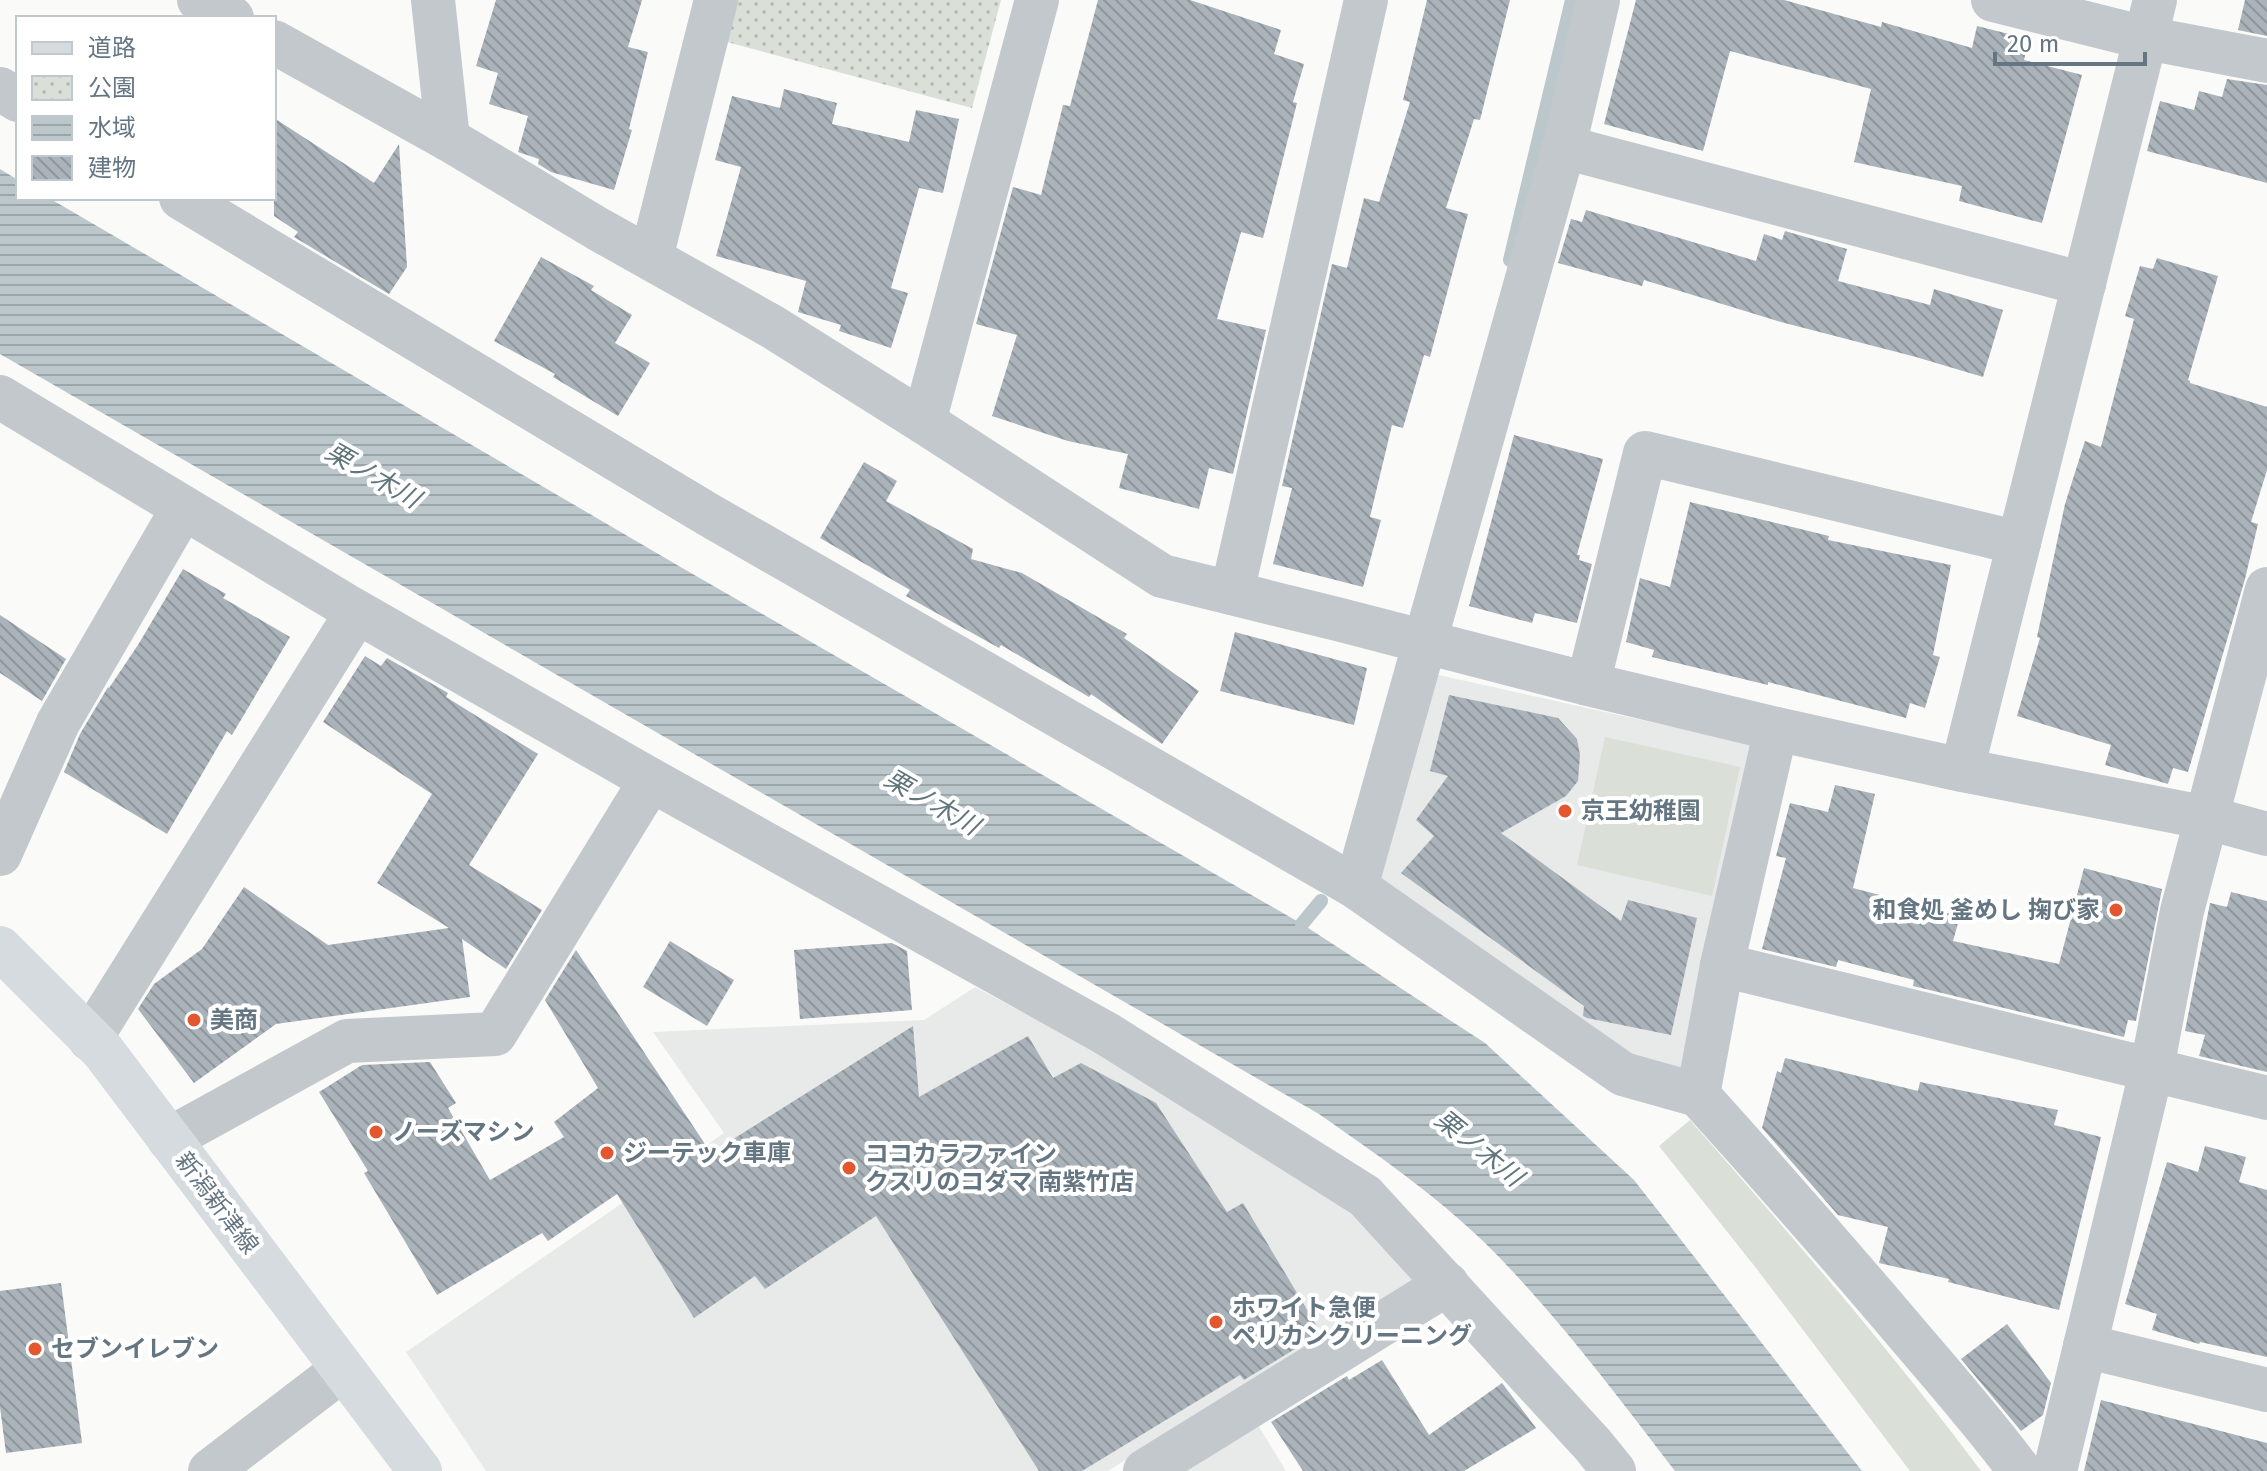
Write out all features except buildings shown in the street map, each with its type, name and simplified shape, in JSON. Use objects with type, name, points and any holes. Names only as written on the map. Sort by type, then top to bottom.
[{"type":"main road","name":"新潟新津線","points":[[0,948],[103,1051],[420,1471]]},
{"type":"street","points":[[199,0],[228,16]]},
{"type":"street","points":[[433,0],[448,139]]},
{"type":"street","points":[[651,258],[716,0]]},
{"type":"street","points":[[924,422],[1037,0]]},
{"type":"street","points":[[1232,593],[1366,0]]},
{"type":"street","points":[[1356,887],[1564,147],[1598,0]]},
{"type":"street","points":[[1993,0],[2150,19],[2267,61]]},
{"type":"street","points":[[1962,770],[2150,19]]},
{"type":"street","points":[[276,43],[771,326],[1162,576],[1776,729],[1962,770],[2208,818],[2267,834]]},
{"type":"street","points":[[1564,147],[2084,284]]},
{"type":"street","points":[[184,200],[709,515],[1356,887],[1623,1074],[1698,1095],[1886,1309],[2020,1471]]},
{"type":"street","points":[[0,397],[357,612],[1107,1034],[1365,1196],[1614,1471]]},
{"type":"street","points":[[1588,684],[1645,453],[2019,543]]},
{"type":"street","points":[[0,854],[58,723],[183,508]]},
{"type":"street","points":[[2055,1471],[2152,1068],[2182,911],[2267,589]]},
{"type":"street","points":[[90,1039],[357,612]]},
{"type":"street","points":[[1698,1095],[1722,965],[1776,729]]},
{"type":"street","points":[[169,1139],[347,1041],[495,1034],[651,780]]},
{"type":"street","points":[[1722,965],[2267,1098]]},
{"type":"street","points":[[1145,1471],[1447,1284]]},
{"type":"street","points":[[2085,1346],[2267,1390]]},
{"type":"street","points":[[210,1471],[342,1370]]},
{"type":"shaded area","name":"京王幼稚園","points":[[1425,672],[1755,745],[1683,1074],[1631,1063],[1374,876]]},
{"type":"shaded area","points":[[975,987],[1167,1088],[1359,1213],[1422,1282],[1331,1332],[1108,1471],[486,1471],[406,1352],[724,1133],[653,1032],[924,1020]]},
{"type":"shaded area","points":[[1258,1425],[1286,1471],[1182,1471]]},
{"type":"green space","points":[[727,0],[1001,0],[972,108],[716,39]]},
{"type":"green space","points":[[1605,737],[1740,767],[1712,896],[1577,865]]},
{"type":"green space","points":[[1690,1120],[1875,1336],[1981,1471],[1910,1471],[1659,1146]]},
{"type":"water","name":"栗ノ木川","points":[[0,169],[16,179],[16,200],[52,200],[684,569],[1302,924],[1485,1043],[1634,1180],[1862,1471],[1675,1471],[1559,1324],[1483,1241],[1424,1190],[1319,1114],[0,354]]},
{"type":"waterway","points":[[1510,260],[1572,0]]},
{"type":"waterway","points":[[1302,924],[1321,901]]},
{"type":"place","name":"京王幼稚園","points":[[1565,811]]},
{"type":"place","name":"和食処 釜めし 掬び家","points":[[2116,910]]},
{"type":"place","name":"美商","points":[[194,1020]]},
{"type":"place","name":"ノーズマシン","points":[[376,1132]]},
{"type":"place","name":"ジーテック車庫","points":[[607,1153]]},
{"type":"place","name":"ココカラファイン クスリのコダマ 南紫竹店","points":[[849,1168]]},
{"type":"place","name":"ホワイト急便 ペリカンクリーニング","points":[[1216,1322]]},
{"type":"place","name":"セブンイレブン","points":[[35,1349]]}]
